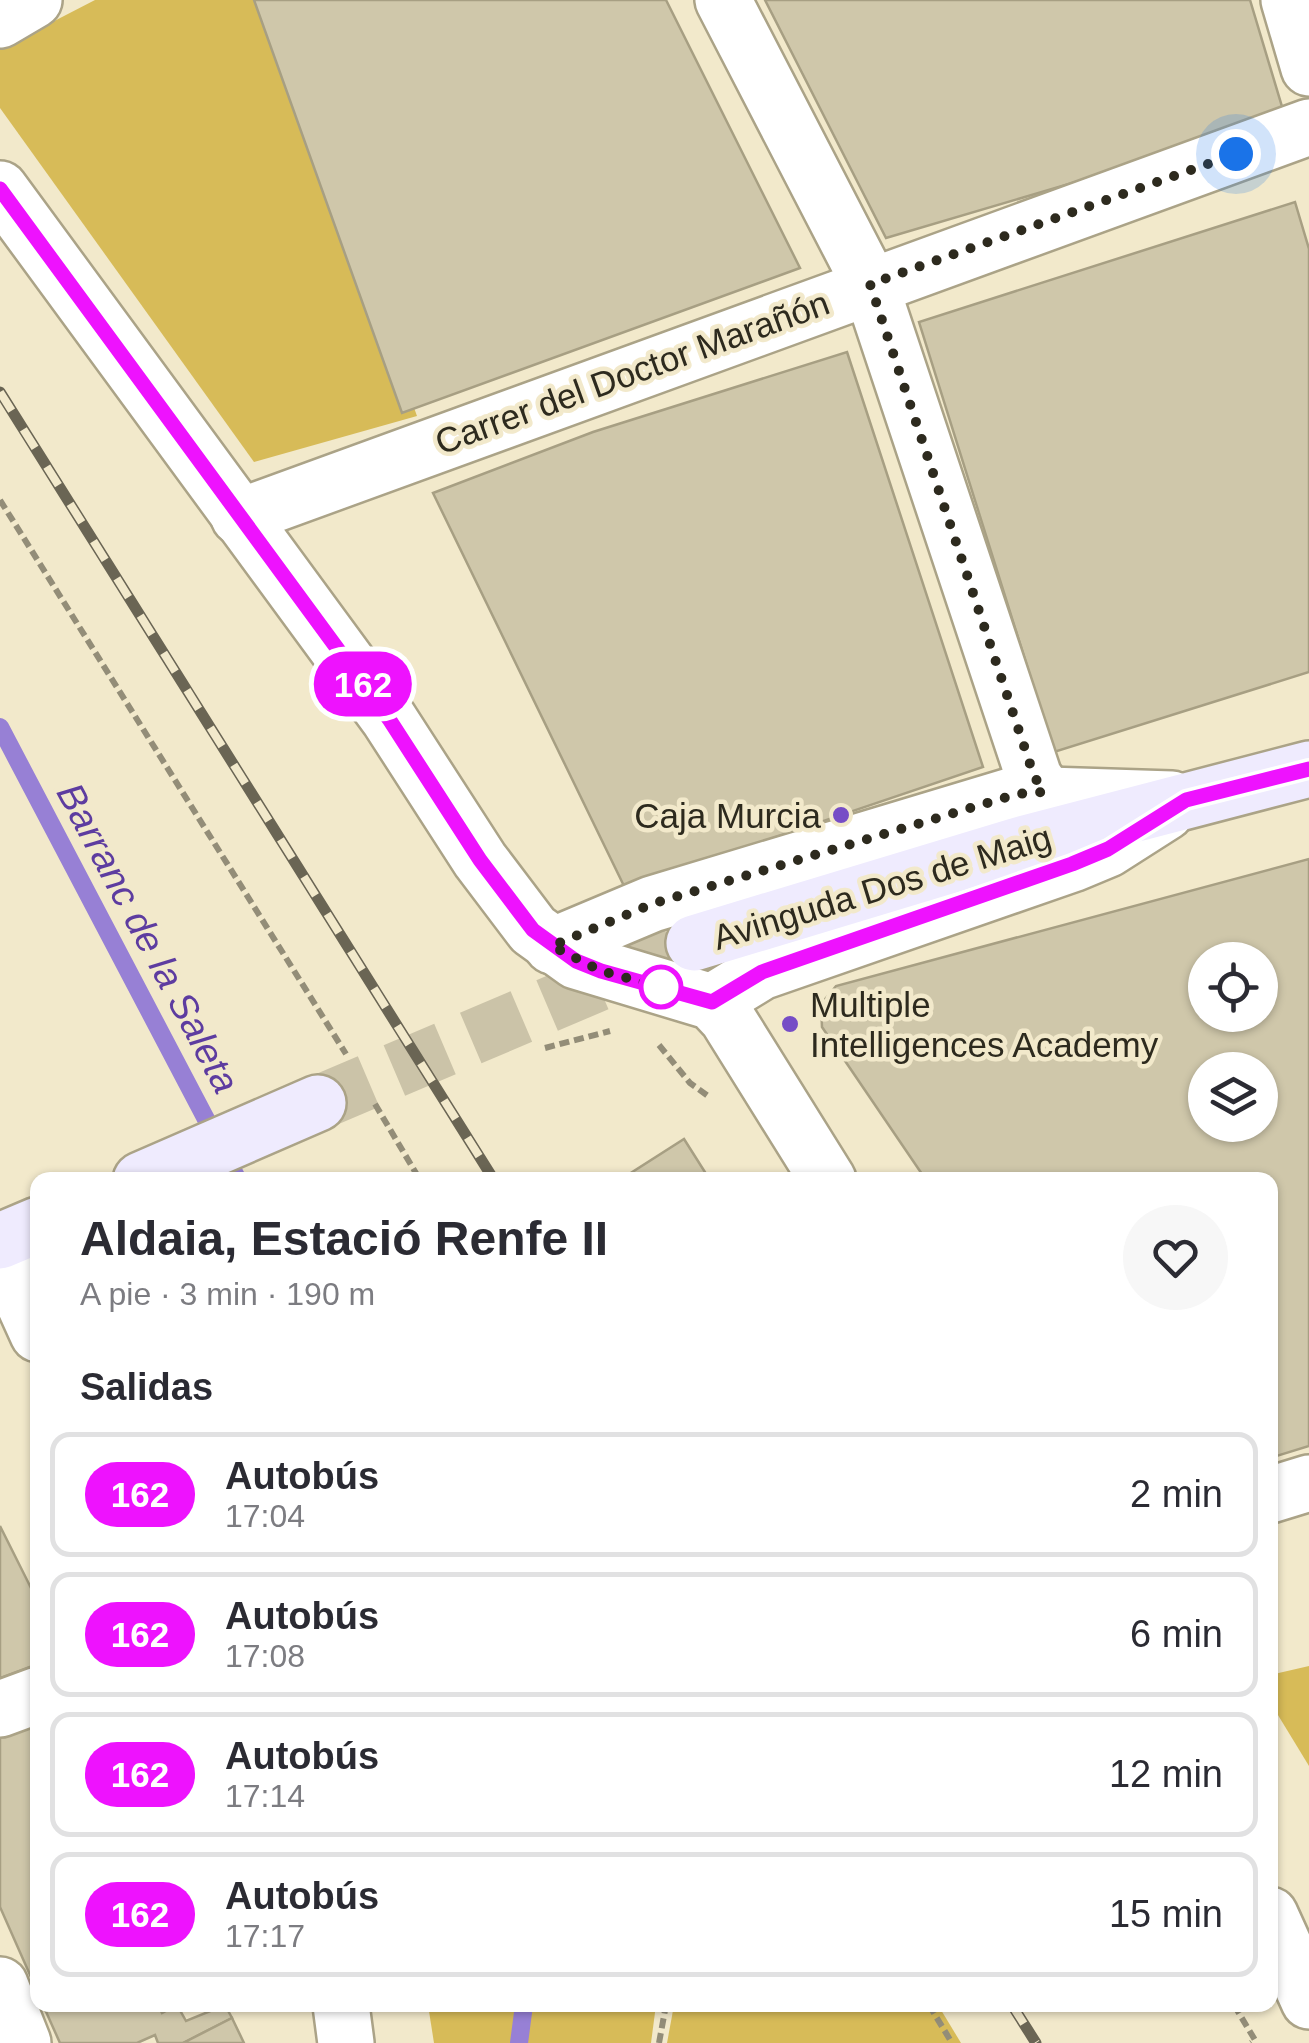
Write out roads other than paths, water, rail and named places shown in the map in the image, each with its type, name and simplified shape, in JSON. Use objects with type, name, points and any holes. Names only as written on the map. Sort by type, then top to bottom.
[{"type":"street","points":[[0,20],[34,0]]},
{"type":"street","points":[[723,0],[870,284],[1034,776],[1044,792]]},
{"type":"street","points":[[1289,0],[1309,68]]},
{"type":"street","name":"Carrer del Doctor Marañón","points":[[239,518],[870,284],[1309,127]]},
{"type":"street","points":[[0,189],[389,719],[480,860],[533,930],[552,946],[601,971],[712,1002],[766,1079],[823,1172]]},
{"type":"street","name":"Avinguda Dos de Maig","points":[[694,943],[1018,844],[1309,769]]},
{"type":"street","name":"Avinguda Dos de Maig","points":[[552,946],[652,904],[1017,794],[1186,800]]},
{"type":"street","name":"Avinguda Dos de Maig","points":[[712,1002],[778,966],[1108,849],[1186,800]]},
{"type":"street","points":[[159,1172],[346,1087]]},
{"type":"street","points":[[0,1242],[30,1229]]},
{"type":"street","points":[[0,1250],[30,1316]]},
{"type":"street","points":[[1278,1492],[1309,1483]]},
{"type":"street","points":[[0,1709],[30,1698]]},
{"type":"street","points":[[1278,1933],[1309,2001]]},
{"type":"street","points":[[0,1985],[23,2043]]},
{"type":"street","points":[[342,2012],[346,2043]]},
{"type":"waterway","name":"Barranc de la Saleta","points":[[0,727],[234,1172]]},
{"type":"waterway","name":"Barranc de la Saleta","points":[[519,2043],[523,2012]]},
{"type":"tunnel","points":[[318,1103],[694,943]]},
{"type":"railway","points":[[0,392],[489,1172]]},
{"type":"railway","points":[[1016,2012],[1036,2043]]},
{"type":"place","name":"Caja Murcia","points":[[841,815]]},
{"type":"place","name":"Multiple Intelligences Academy","points":[[790,1024]]}]
